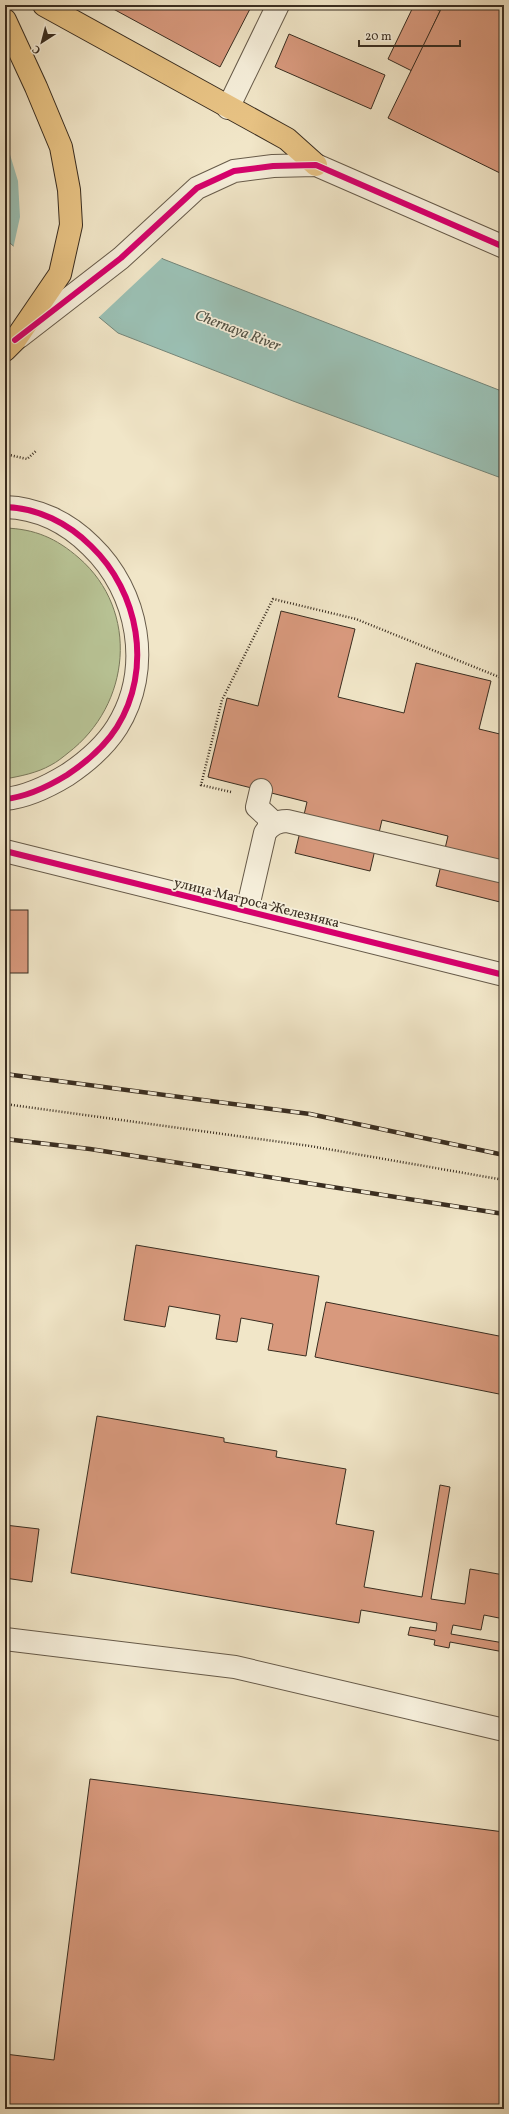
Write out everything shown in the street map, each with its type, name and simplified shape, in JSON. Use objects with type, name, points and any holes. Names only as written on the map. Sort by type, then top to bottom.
[{"type":"main road","points":[[44,5],[228,108],[287,139],[316,165]]},
{"type":"main road","points":[[5,20],[36,87],[61,147],[69,190],[71,224],[60,274],[10,345]]},
{"type":"street","points":[[228,108],[278,5]]},
{"type":"street","points":[[10,345],[121,258],[172,209],[198,188],[234,171],[273,166],[316,165],[504,247]]},
{"type":"street","points":[[5,507],[47,515],[77,533],[104,558],[120,583],[131,608],[136,632],[138,654],[135,678],[128,702],[117,727],[99,749],[77,768],[50,785],[13,798],[5,799]]},
{"type":"street","points":[[260,795],[257,806],[269,818],[269,827]]},
{"type":"street","points":[[247,911],[265,833],[269,827],[279,821],[287,821],[504,872]]},
{"type":"street","name":"улица Матроса Железняка","points":[[5,851],[504,975]]},
{"type":"street","points":[[5,1639],[235,1667],[504,1730]]},
{"type":"path","points":[[5,454],[27,460],[37,450]]},
{"type":"path","points":[[260,795],[201,785],[222,700],[273,599],[356,619],[504,679]]},
{"type":"path","points":[[5,1104],[310,1146],[504,1180]]},
{"type":"green space","points":[[5,528],[26,530],[53,540],[79,558],[99,580],[112,604],[119,630],[120,657],[115,684],[105,710],[89,733],[68,753],[46,768],[5,779]]},
{"type":"water","name":"Chernaya River","points":[[5,119],[61,177],[163,259],[504,392],[504,479],[293,401],[118,333],[5,239]]},
{"type":"pier","points":[[5,117],[62,176],[164,256],[97,319],[13,249],[20,217],[18,181],[5,138]]},
{"type":"building","points":[[106,5],[247,5],[251,7],[220,67]]},
{"type":"building","points":[[414,5],[428,5],[440,11],[412,71],[388,59]]},
{"type":"building","points":[[443,5],[504,5],[504,175],[388,118]]},
{"type":"building","points":[[289,34],[385,75],[371,109],[275,67]]},
{"type":"building","points":[[281,611],[355,629],[338,697],[404,713],[416,663],[491,681],[479,729],[504,735],[504,903],[436,886],[448,836],[382,820],[370,871],[295,853],[307,802],[208,777],[227,698],[258,706]]},
{"type":"building","points":[[5,910],[28,910],[28,973],[5,973]]},
{"type":"building","points":[[136,1245],[319,1276],[306,1356],[268,1350],[273,1324],[241,1318],[237,1342],[216,1339],[220,1315],[169,1306],[165,1327],[124,1320]]},
{"type":"building","points":[[326,1302],[504,1337],[504,1395],[315,1357]]},
{"type":"building","points":[[97,1416],[224,1438],[224,1442],[277,1451],[276,1457],[346,1469],[336,1524],[374,1531],[364,1587],[422,1597],[440,1485],[450,1487],[431,1599],[465,1604],[470,1569],[504,1575],[504,1619],[484,1615],[481,1630],[453,1625],[451,1634],[504,1643],[504,1652],[450,1642],[449,1648],[434,1645],[435,1640],[408,1635],[410,1627],[436,1631],[437,1623],[361,1610],[359,1623],[71,1573]]},
{"type":"building","points":[[5,1525],[39,1529],[32,1582],[5,1578]]},
{"type":"building","points":[[90,1779],[504,1832],[504,2109],[5,2109],[5,2054],[54,2060]]},
{"type":"railway","points":[[5,1074],[310,1114],[504,1155]]},
{"type":"railway","points":[[5,1139],[90,1149],[504,1214]]},
{"type":"cycle path","points":[[15,340],[121,258],[197,188],[234,171],[273,166],[316,165],[504,247]]},
{"type":"cycle path","points":[[5,507],[29,510],[52,518],[72,530],[91,546],[107,565],[120,586],[130,608],[136,632],[137,656],[135,681],[128,704],[117,727],[101,747],[88,760],[53,783],[21,796],[5,799]]},
{"type":"cycle path","points":[[5,851],[504,975]]}]
